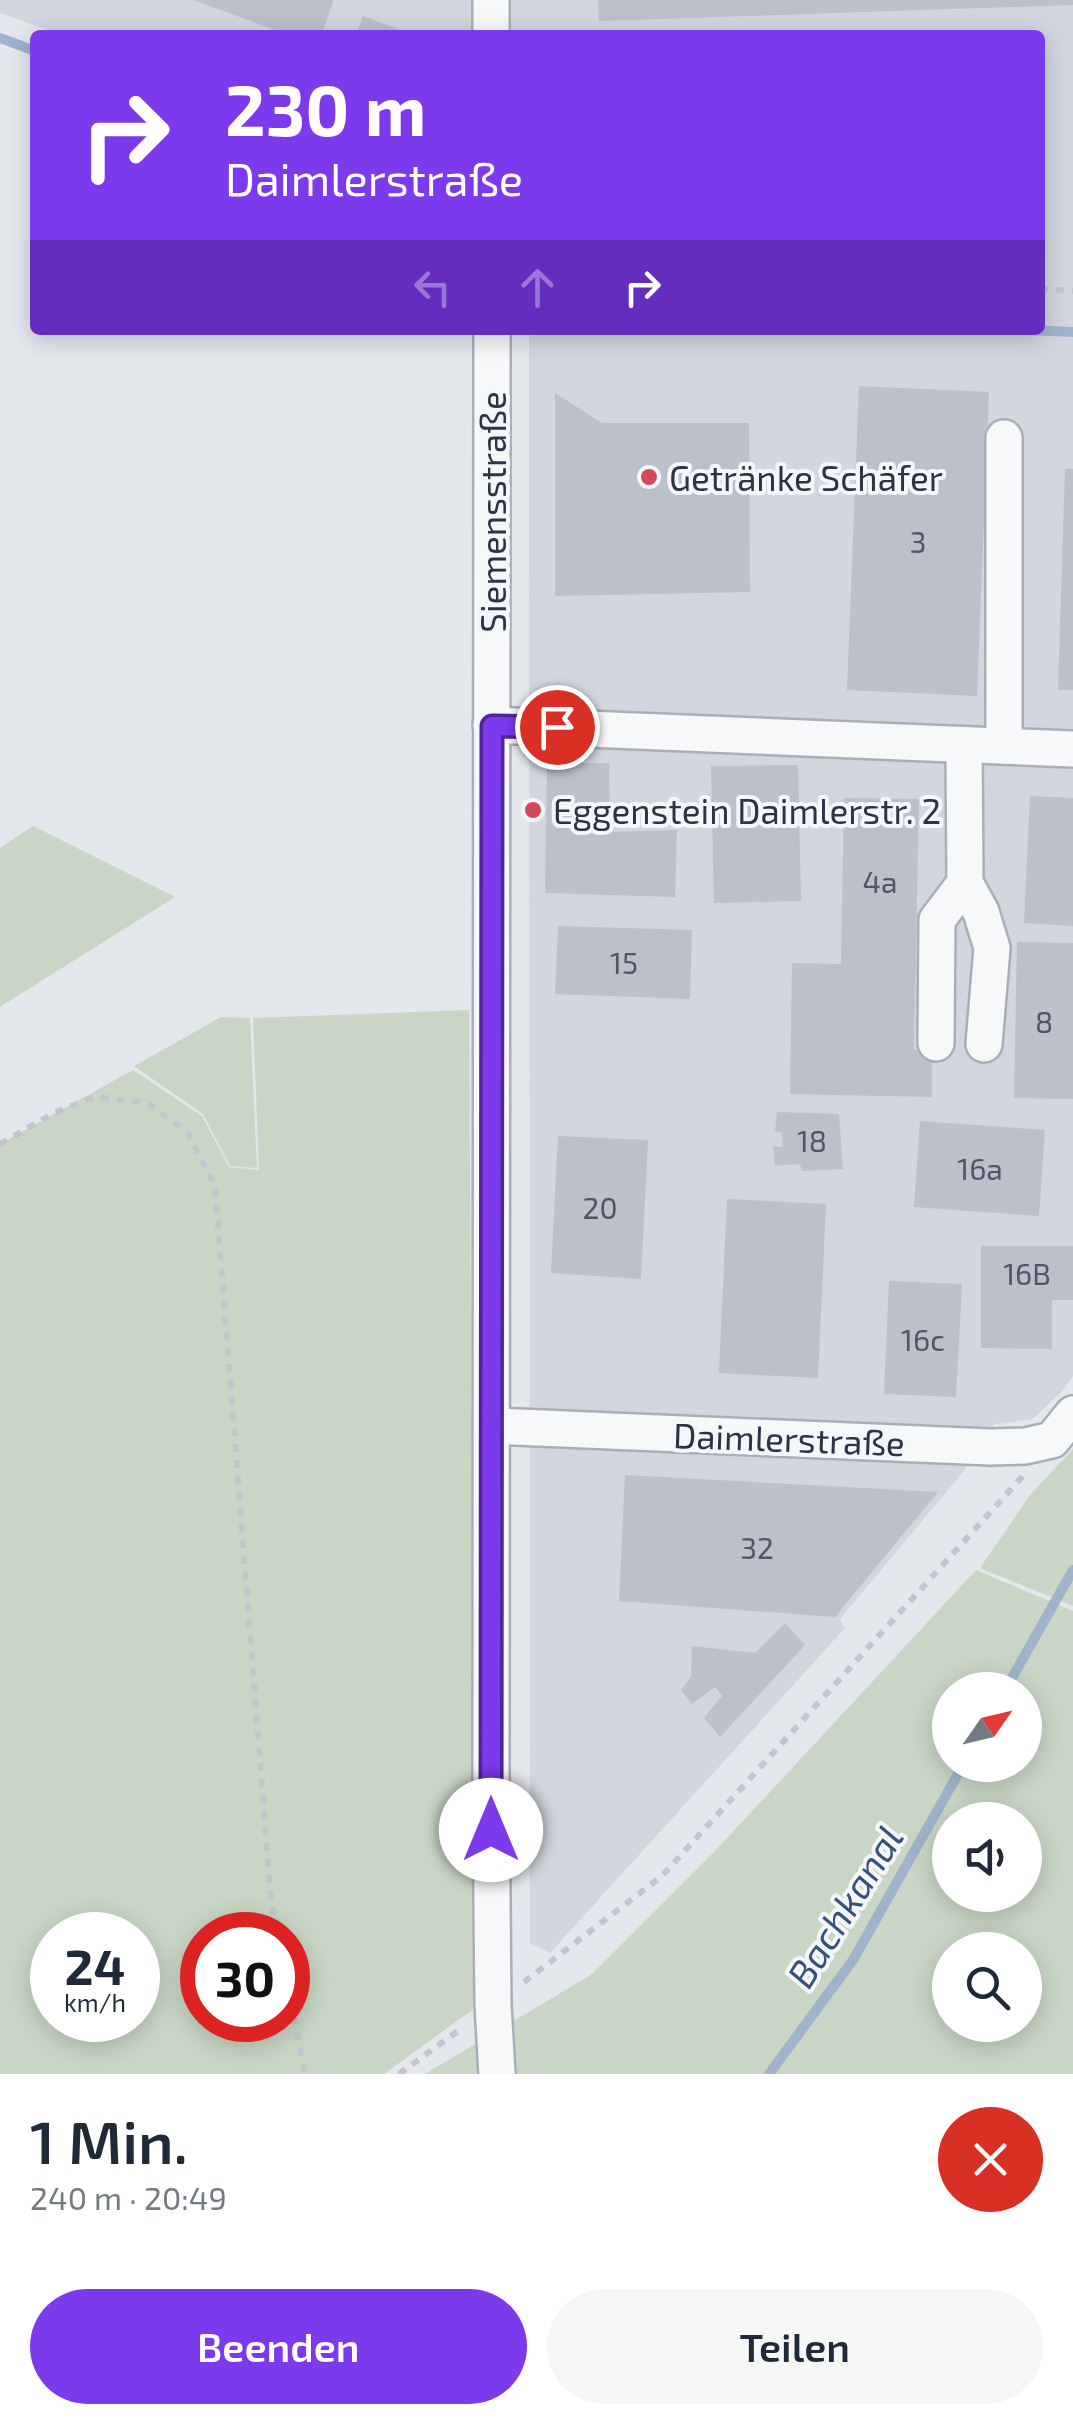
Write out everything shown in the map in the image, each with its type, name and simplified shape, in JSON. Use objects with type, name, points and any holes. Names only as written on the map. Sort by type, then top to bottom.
[{"type":"street","points":[[491,0],[491,30]]},
{"type":"street","name":"Siemensstraße","points":[[492,335],[491,1794],[497,2074]]},
{"type":"street","points":[[1004,438],[1004,746]]},
{"type":"street","points":[[492,726],[1073,749]]},
{"type":"street","points":[[964,744],[965,882],[981,912],[992,948],[984,1044]]},
{"type":"street","points":[[936,1043],[937,920],[965,882]]},
{"type":"street","name":"Daimlerstraße","points":[[492,1426],[990,1447],[1025,1446],[1062,1427]]},
{"type":"path","points":[[1045,289],[1073,291]]},
{"type":"path","points":[[0,1144],[54,1113],[95,1097],[148,1103],[188,1133],[215,1186],[273,1912]]},
{"type":"path","points":[[399,2074],[662,1876],[1014,1488],[1062,1427]]},
{"type":"path","points":[[299,2042],[305,2074]]},
{"type":"shaded area","points":[[0,0],[1073,0],[1073,1376],[1033,1419],[994,1424],[963,1472],[840,1619],[845,1628],[550,1953],[530,1943],[529,335],[1045,335],[1045,30],[47,30],[0,13]]},
{"type":"green space","points":[[33,826],[175,897],[0,1007],[0,848]]},
{"type":"green space","points":[[469,1010],[475,2008],[384,2074],[0,2074],[0,1144],[133,1070],[202,1116],[229,1167],[259,1170],[253,1018]]},
{"type":"green space","points":[[221,1017],[250,1018],[257,1168],[230,1166],[203,1114],[134,1066]]},
{"type":"green space","points":[[1073,1449],[1073,1606],[980,1568],[1030,1495]]},
{"type":"green space","points":[[976,1570],[1073,1611],[1073,2074],[425,2074],[592,1974],[717,1849]]},
{"type":"building","points":[[194,0],[334,0],[323,30],[275,30]]},
{"type":"building","points":[[598,0],[1073,0],[1073,5],[599,21]]},
{"type":"building","points":[[363,16],[400,30],[358,30]]},
{"type":"building","points":[[859,386],[989,392],[977,696],[847,690]]},
{"type":"building","points":[[555,393],[602,423],[749,423],[750,592],[555,596]]},
{"type":"building","points":[[1065,469],[1073,469],[1073,690],[1058,690]]},
{"type":"building","points":[[547,763],[609,763],[610,832],[677,830],[675,897],[545,893]]},
{"type":"building","points":[[798,765],[801,901],[714,903],[711,766]]},
{"type":"building","points":[[1030,796],[1073,798],[1073,926],[1024,923]]},
{"type":"building","points":[[844,798],[919,799],[914,1050],[932,1051],[932,1097],[790,1094],[792,963],[841,964]]},
{"type":"building","name":"Eggenstein Daimlerstr. 2","points":[[527,803],[539,803],[539,817],[527,817]]},
{"type":"building","points":[[558,926],[692,930],[690,999],[555,994]]},
{"type":"building","points":[[1017,942],[1073,943],[1073,1099],[1014,1098]]},
{"type":"building","points":[[777,1112],[839,1114],[843,1169],[802,1171],[800,1164],[775,1166],[773,1146],[783,1147],[782,1133],[775,1131]]},
{"type":"building","points":[[920,1121],[1045,1130],[1039,1216],[914,1207]]},
{"type":"building","points":[[558,1136],[648,1140],[641,1279],[551,1273]]},
{"type":"building","points":[[727,1199],[826,1204],[818,1378],[719,1373]]},
{"type":"building","points":[[981,1246],[1073,1246],[1073,1300],[1052,1300],[1052,1349],[981,1348]]},
{"type":"building","points":[[889,1281],[962,1284],[956,1397],[884,1394]]},
{"type":"building","points":[[625,1475],[938,1492],[835,1617],[619,1601]]},
{"type":"building","points":[[785,1623],[805,1645],[720,1737],[704,1718],[722,1696],[715,1687],[692,1704],[681,1690],[691,1677],[692,1646],[755,1653]]},
{"type":"waterway","points":[[0,38],[30,49]]},
{"type":"waterway","points":[[1045,331],[1073,332]]},
{"type":"waterway","name":"Bachkanal","points":[[1015,1672],[1073,1570]]},
{"type":"waterway","name":"Bachkanal","points":[[769,2074],[853,1960],[953,1782]]},
{"type":"place","name":"Getränke Schäfer","points":[[649,477]]},
{"type":"place","name":"Eggenstein Daimlerstr. 2","points":[[533,810]]},
{"type":"route","points":[[491,1830],[492,726],[557,727]]}]
